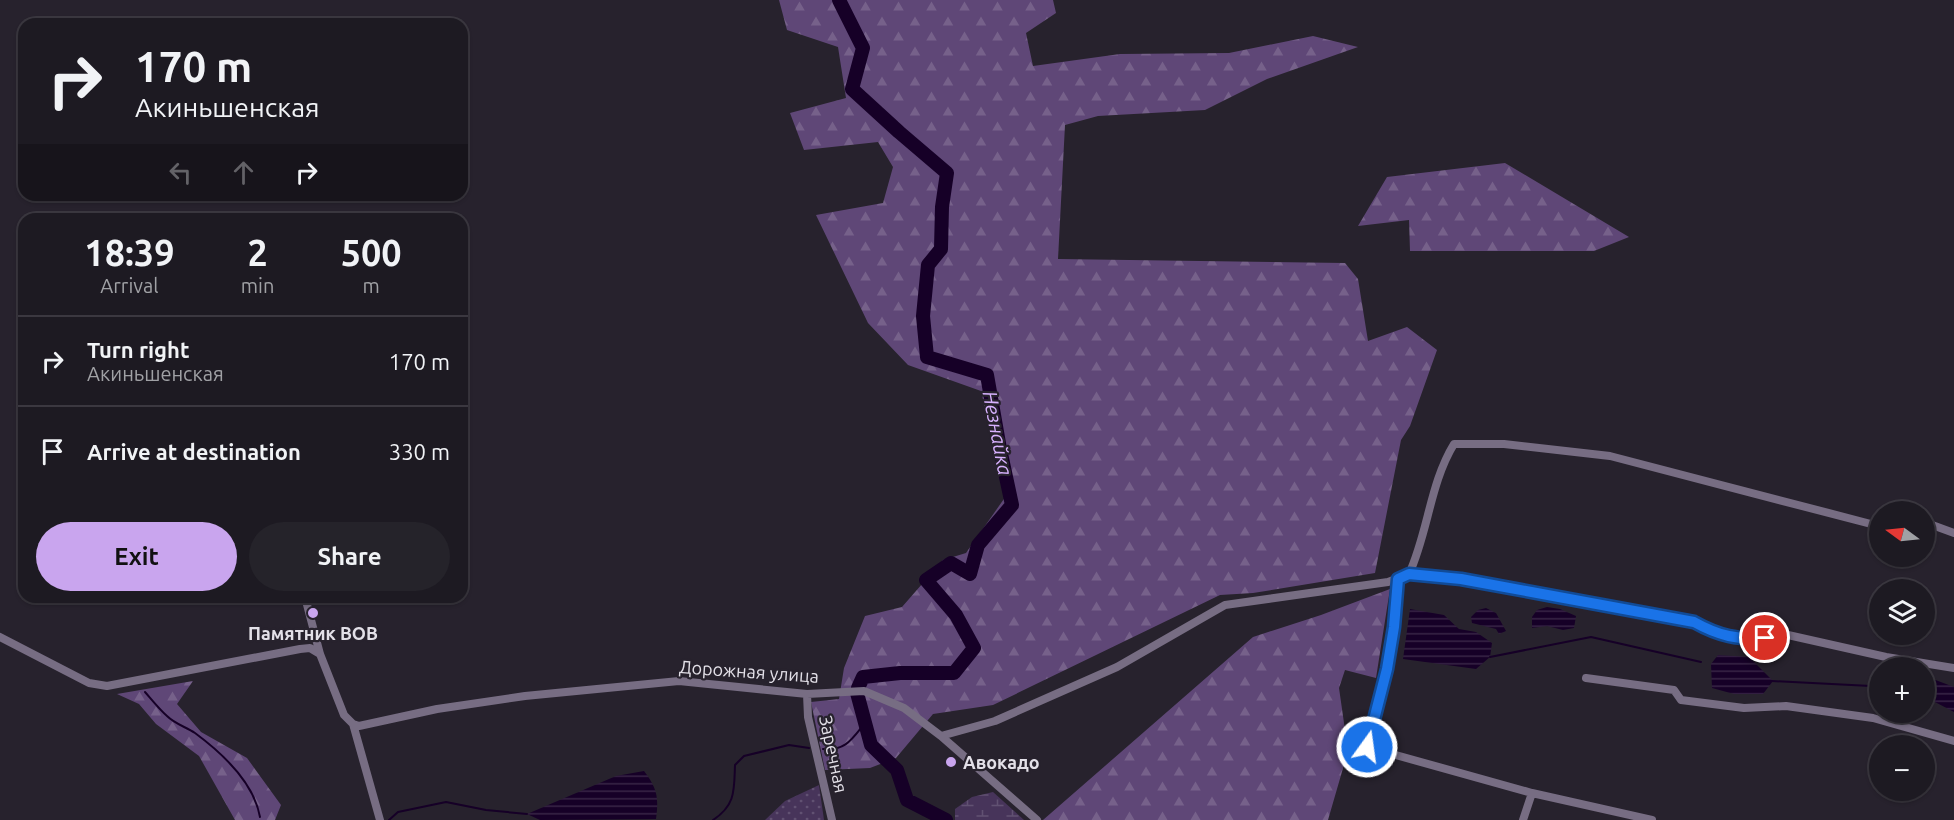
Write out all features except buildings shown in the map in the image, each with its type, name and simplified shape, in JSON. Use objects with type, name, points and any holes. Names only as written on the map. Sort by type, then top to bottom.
[{"type":"street","points":[[1409,574],[1418,555],[1444,460],[1454,444],[1504,444],[1610,456],[1869,523]]},
{"type":"street","points":[[1935,526],[1954,533]]},
{"type":"street","points":[[941,736],[994,721],[1117,667],[1225,605],[1388,582],[1409,574],[1461,579],[1694,622],[1707,629],[1743,640],[1788,636],[1886,657],[1954,668]]},
{"type":"street","points":[[1398,579],[1394,627],[1387,669],[1367,747],[1532,793],[1652,820]]},
{"type":"street","points":[[307,603],[321,654],[344,715],[353,724],[380,820]]},
{"type":"street","points":[[0,637],[98,686],[300,649],[310,648],[321,654]]},
{"type":"street","points":[[1586,678],[1674,690],[1681,700],[1744,708],[1786,706],[1873,718],[1954,741]]},
{"type":"street","name":"Дорожная улица","points":[[353,724],[359,726],[437,709],[525,696],[679,681],[807,694],[864,691],[904,708],[941,736],[1037,820]]},
{"type":"street","name":"Заречная","points":[[807,694],[808,717],[832,820]]},
{"type":"street","points":[[1523,820],[1532,793]]},
{"type":"green space","points":[[779,0],[1053,0],[1056,13],[1026,33],[1033,66],[1120,54],[1229,53],[1313,36],[1358,47],[1267,79],[1205,110],[1098,116],[1065,125],[1058,259],[1345,263],[1358,279],[1368,341],[1407,327],[1437,350],[1410,426],[1401,440],[1375,573],[1253,593],[1220,595],[993,705],[933,714],[896,758],[870,768],[825,770],[811,702],[839,699],[844,668],[865,616],[902,607],[943,560],[966,553],[1006,496],[981,391],[908,365],[868,323],[816,215],[883,203],[893,167],[878,142],[804,150],[790,113],[846,98],[838,47],[787,30]]},
{"type":"green space","points":[[1505,163],[1629,237],[1594,251],[1410,251],[1409,220],[1358,226],[1387,177]]},
{"type":"green space","points":[[1390,589],[1376,678],[1345,670],[1339,688],[1348,751],[1328,820],[1043,820],[1253,637]]},
{"type":"green space","points":[[193,681],[177,704],[201,732],[247,758],[281,805],[275,820],[235,820],[199,756],[156,724],[139,704],[117,694]]},
{"type":"green space","points":[[819,785],[824,820],[765,820],[785,801]]},
{"type":"green space","points":[[993,792],[1024,820],[955,820],[955,809],[972,797]]},
{"type":"shaded area","points":[[1547,607],[1560,609],[1576,616],[1574,628],[1563,630],[1547,626],[1532,628],[1532,617],[1537,610]]},
{"type":"shaded area","points":[[1486,608],[1496,613],[1506,631],[1499,634],[1496,629],[1472,623],[1471,617],[1478,610]]},
{"type":"shaded area","points":[[1410,609],[1444,615],[1459,629],[1476,632],[1492,643],[1490,657],[1476,669],[1403,659]]},
{"type":"shaded area","points":[[1718,655],[1749,657],[1773,681],[1763,694],[1734,694],[1712,688],[1711,664]]},
{"type":"shaded area","points":[[1935,680],[1954,687],[1954,712],[1935,702]]},
{"type":"shaded area","points":[[644,771],[656,793],[656,819],[540,820],[527,814],[616,776]]},
{"type":"waterway","name":"Незнайка","points":[[839,0],[863,48],[852,89],[947,173],[942,207],[941,249],[928,265],[923,316],[927,357],[987,375],[1012,505],[978,545],[970,574],[951,563],[926,580],[956,615],[974,648],[954,673],[900,673],[863,677],[858,688]]},
{"type":"waterway","points":[[1490,657],[1591,637],[1701,662]]},
{"type":"waterway","points":[[1772,681],[1869,686]]},
{"type":"waterway","points":[[145,692],[170,719],[195,733],[226,759],[251,792],[260,817]]},
{"type":"waterway","name":"Незнайка","points":[[857,693],[871,745],[897,770],[907,800],[946,820]]},
{"type":"waterway","points":[[823,749],[837,748],[848,743],[865,723]]},
{"type":"waterway","points":[[713,820],[730,803],[734,789],[735,765],[744,756],[789,745],[809,748]]},
{"type":"waterway","points":[[389,820],[398,812],[446,802],[486,810],[527,814]]},
{"type":"place","name":"Памятник ВОВ","points":[[313,613]]},
{"type":"place","name":"Авокадо","points":[[951,762]]},
{"type":"route","points":[[1367,747],[1387,669],[1394,627],[1398,579],[1409,574],[1461,579],[1694,622],[1707,629],[1743,640],[1765,638]]}]
